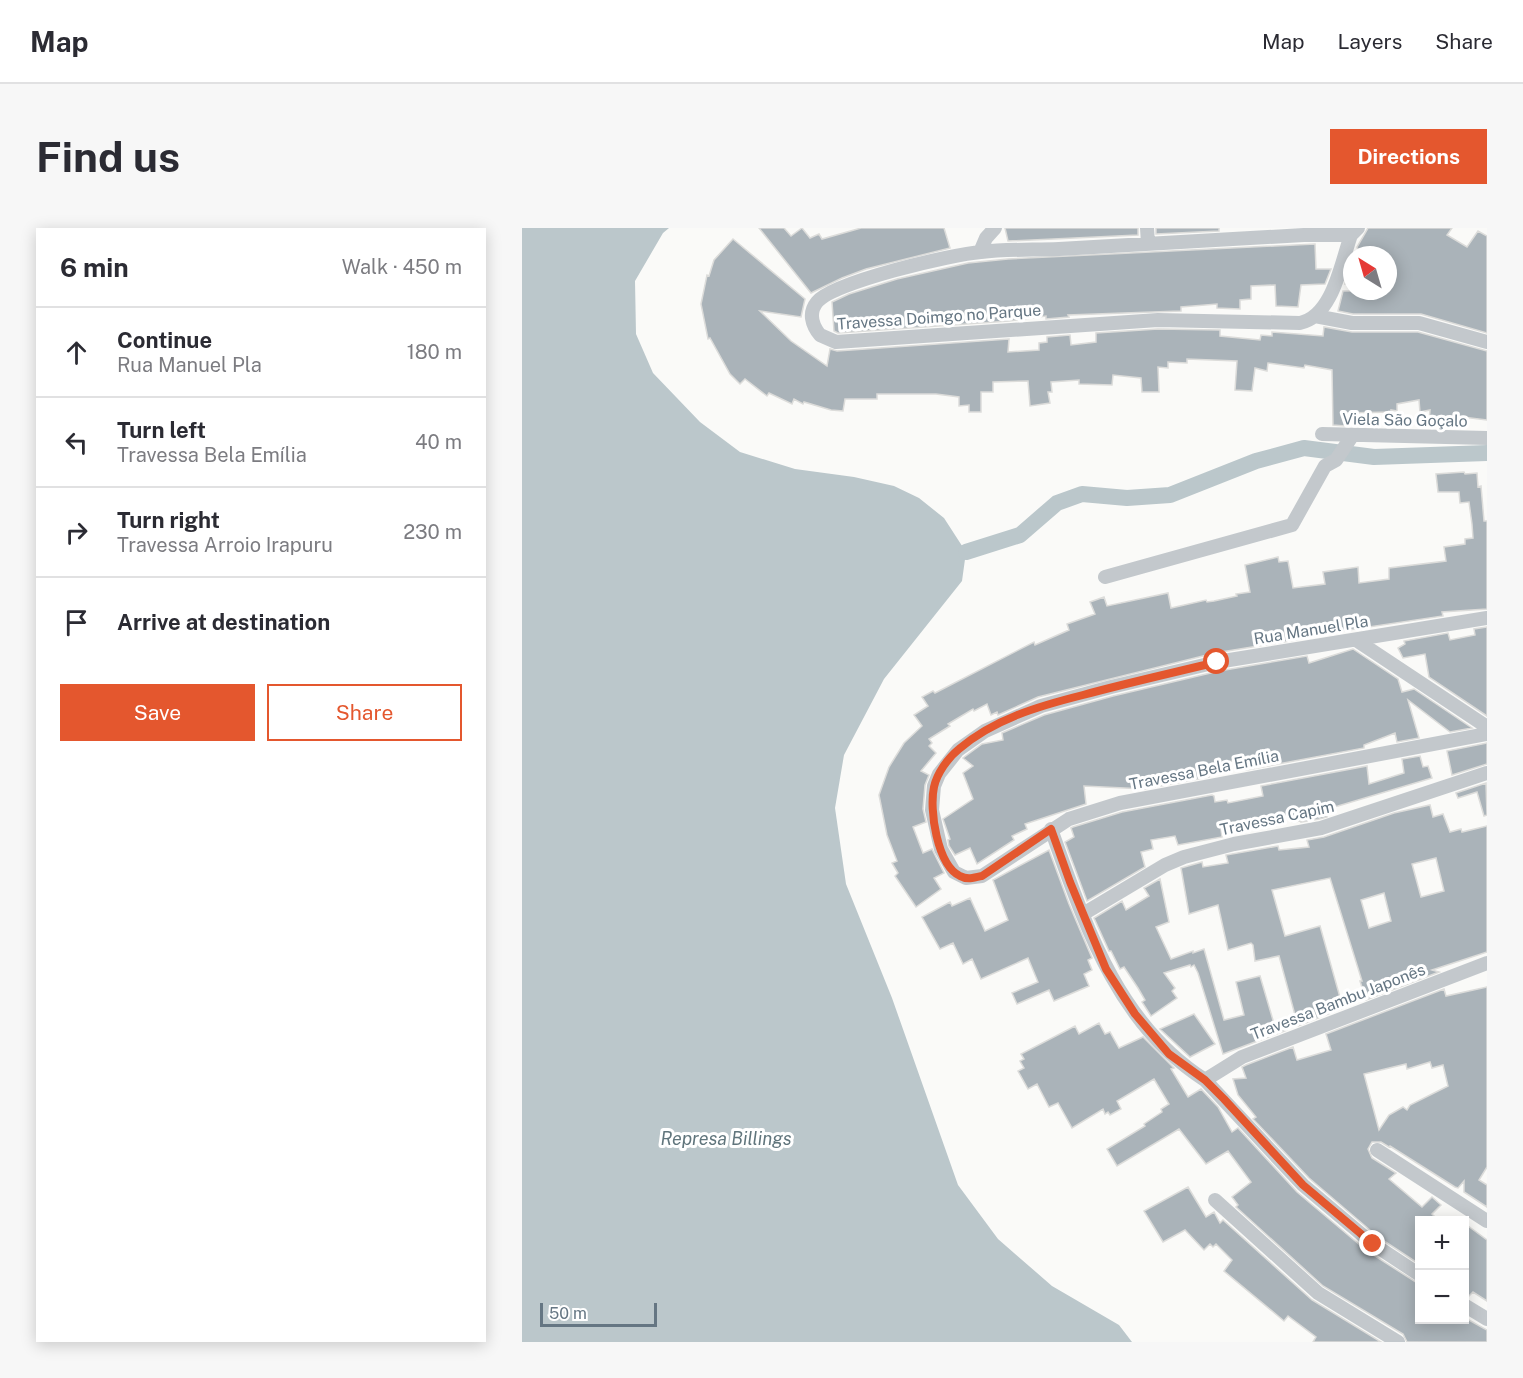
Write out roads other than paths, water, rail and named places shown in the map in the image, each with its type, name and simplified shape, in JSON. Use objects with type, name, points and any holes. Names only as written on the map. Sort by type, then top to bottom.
[{"type":"street","points":[[980,252],[986,238],[995,228]]},
{"type":"street","points":[[1148,228],[1148,243]]},
{"type":"street","points":[[1315,316],[1331,296],[1354,232]]},
{"type":"street","name":"Travessa Doimgo no Parque","points":[[1315,316],[1300,323],[1158,320],[836,342],[820,335],[811,318],[818,301],[848,285],[909,267],[980,252],[1354,232]]},
{"type":"street","points":[[1315,316],[1353,323],[1419,323],[1487,342]]},
{"type":"street","name":"Viela São Goçalo","points":[[1322,434],[1351,437],[1487,438]]},
{"type":"street","points":[[1105,577],[1292,525],[1325,466],[1338,458],[1351,437]]},
{"type":"street","name":"Rua Manuel Pla","points":[[949,864],[937,837],[932,810],[934,786],[948,760],[985,730],[1041,706],[1217,662],[1487,618]]},
{"type":"street","points":[[1356,640],[1487,727]]},
{"type":"street","name":"Travessa Bela Emília","points":[[949,864],[960,876],[972,879],[982,876],[1051,829],[1079,815],[1120,803],[1487,734]]},
{"type":"street","name":"Travessa Capim","points":[[1083,914],[1165,865],[1184,857],[1234,844],[1321,828],[1487,773]]},
{"type":"street","points":[[1051,829],[1106,969],[1135,1014],[1169,1054],[1205,1080],[1303,1185],[1373,1244],[1415,1272]]},
{"type":"street","name":"Travessa Bambu Japonês","points":[[1205,1080],[1242,1057],[1486,966]]},
{"type":"street","points":[[1377,1150],[1487,1221]]},
{"type":"street","points":[[1215,1200],[1318,1293],[1398,1342]]},
{"type":"street","points":[[1469,1308],[1487,1319]]},
{"type":"water","name":"Represa Billings","points":[[522,228],[669,228],[663,233],[635,281],[636,334],[653,373],[700,422],[740,452],[795,469],[854,477],[894,486],[919,498],[944,518],[966,552],[962,581],[884,679],[844,755],[835,808],[846,884],[892,998],[958,1185],[998,1239],[1052,1286],[1119,1325],[1132,1342],[522,1342]]},
{"type":"waterway","points":[[966,552],[1020,535],[1057,503],[1082,494],[1127,498],[1170,495],[1256,461],[1304,448],[1374,457],[1487,453]]}]
